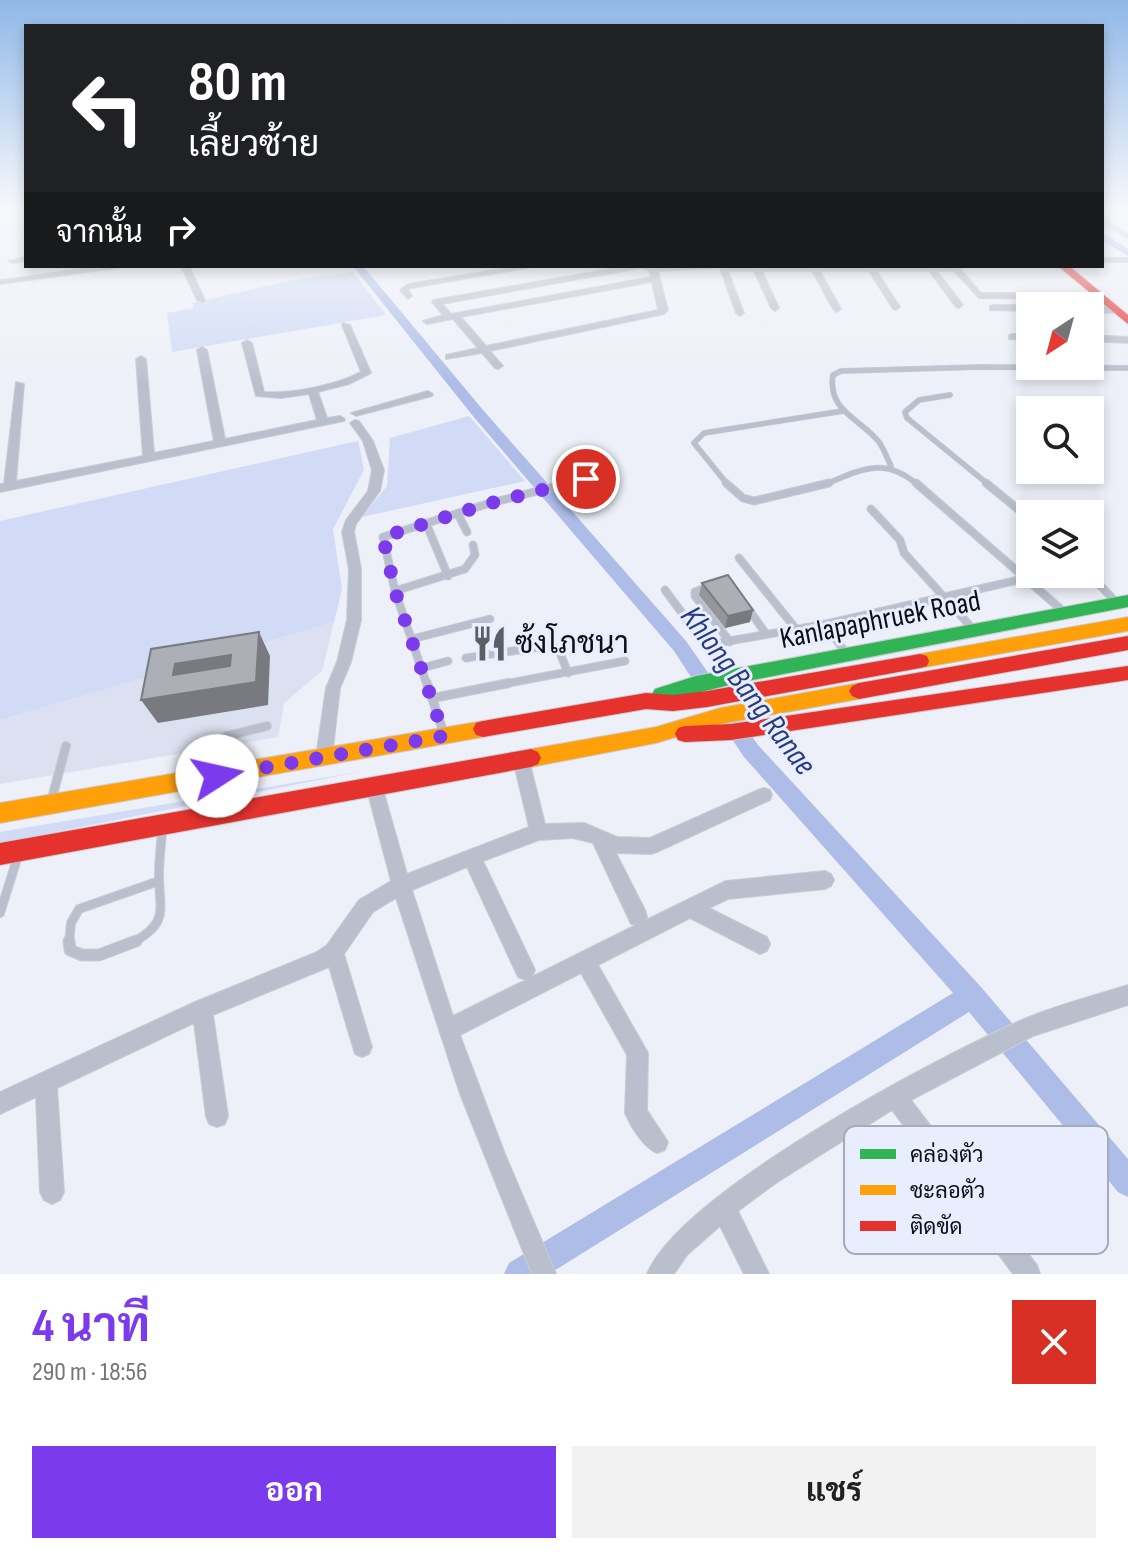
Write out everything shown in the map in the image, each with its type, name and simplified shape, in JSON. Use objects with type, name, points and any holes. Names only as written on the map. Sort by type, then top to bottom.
[{"type":"main road","points":[[1065,268],[1121,315]]},
{"type":"main road","name":"Kanlapaphruek Road","points":[[728,686],[846,654],[1123,602]]},
{"type":"main road","name":"Kanlapaphruek Road","points":[[0,813],[728,686],[1128,624]]},
{"type":"main road","points":[[0,854],[656,735],[746,711],[1119,645]]},
{"type":"main road","points":[[656,735],[731,732],[1128,673]]},
{"type":"street","points":[[186,268],[201,300]]},
{"type":"street","points":[[449,268],[453,279]]},
{"type":"street","points":[[408,296],[404,290],[408,286],[522,268]]},
{"type":"street","points":[[498,366],[486,349],[436,302],[630,268]]},
{"type":"street","points":[[449,357],[661,312],[664,310],[654,274],[644,268]]},
{"type":"street","points":[[427,321],[654,274],[702,268]]},
{"type":"street","points":[[727,268],[722,270],[740,313]]},
{"type":"street","points":[[744,268],[958,268],[979,295],[1016,295]]},
{"type":"street","points":[[930,268],[959,305]]},
{"type":"street","points":[[3,282],[75,269]]},
{"type":"street","points":[[757,269],[775,308]]},
{"type":"street","points":[[815,269],[837,309]]},
{"type":"street","points":[[871,269],[896,307]]},
{"type":"street","points":[[993,308],[1016,308]]},
{"type":"street","points":[[247,343],[260,394],[269,396],[312,389],[358,378],[366,373],[346,325]]},
{"type":"street","points":[[1104,339],[1128,340]]},
{"type":"street","points":[[202,350],[220,443]]},
{"type":"street","points":[[141,359],[149,458]]},
{"type":"street","points":[[19,384],[5,487],[323,422],[340,419],[346,424],[428,394]]},
{"type":"street","points":[[312,389],[323,422]]},
{"type":"street","points":[[324,757],[333,688],[344,662],[354,620],[355,569],[348,532],[350,523],[374,491],[378,470],[375,455],[356,418]]},
{"type":"street","points":[[521,760],[539,832]]},
{"type":"street","points":[[374,786],[400,886],[448,1030],[544,1274]]},
{"type":"street","points":[[0,1103],[202,1009],[311,965],[334,952],[366,906],[400,886],[539,832],[584,831],[630,847],[651,846],[764,795]]},
{"type":"street","points":[[600,839],[638,917]]},
{"type":"street","points":[[472,858],[525,970]]},
{"type":"street","points":[[448,1030],[726,890],[825,880]]},
{"type":"street","points":[[690,908],[760,944]]},
{"type":"street","points":[[334,952],[362,1047]]},
{"type":"street","points":[[585,961],[638,1053],[636,1113],[657,1142]]},
{"type":"street","points":[[847,1126],[894,1095],[1028,1028],[1128,995]]},
{"type":"street","points":[[202,1009],[217,1116]]},
{"type":"street","points":[[46,1083],[52,1192]]},
{"type":"street","points":[[894,1095],[917,1126]]},
{"type":"street","points":[[659,1274],[665,1260],[723,1207],[844,1128]]},
{"type":"street","points":[[723,1207],[757,1274]]},
{"type":"street","points":[[1013,1254],[1028,1274]]},
{"type":"lane","points":[[891,466],[878,441],[835,402],[830,384],[833,375],[841,371],[980,367],[1128,368]]},
{"type":"lane","points":[[950,395],[921,398],[909,404],[905,412],[907,418],[1016,508]]},
{"type":"lane","points":[[843,411],[716,429],[704,433],[694,443],[734,491],[747,500],[759,501],[820,487],[874,465],[891,466],[904,473],[1016,573]]},
{"type":"lane","points":[[444,736],[395,591],[383,537],[609,473]]},
{"type":"lane","points":[[871,509],[900,540],[904,553],[973,629]]},
{"type":"lane","points":[[458,514],[467,532]]},
{"type":"lane","points":[[426,523],[448,576]]},
{"type":"lane","points":[[395,591],[448,576],[472,563],[475,555],[473,545]]},
{"type":"lane","points":[[739,558],[796,629]]},
{"type":"lane","points":[[665,590],[699,636],[712,644],[826,624],[1016,580]]},
{"type":"lane","points":[[719,582],[699,589],[695,596],[730,642]]},
{"type":"lane","points":[[1104,586],[1123,602]]},
{"type":"lane","points":[[1034,588],[1065,613]]},
{"type":"lane","points":[[742,600],[766,634]]},
{"type":"lane","points":[[412,639],[490,619]]},
{"type":"lane","points":[[826,624],[846,654]]},
{"type":"lane","points":[[466,658],[552,645],[560,653],[568,673]]},
{"type":"lane","points":[[422,668],[448,661]]},
{"type":"lane","points":[[433,698],[625,661]]},
{"type":"lane","points":[[217,776],[219,743],[227,736],[267,726]]},
{"type":"lane","points":[[50,804],[66,746]]},
{"type":"lane","points":[[159,881],[79,909],[72,917],[67,936],[70,950],[91,957],[113,952],[143,938],[161,917],[162,826]]},
{"type":"lane","points":[[0,913],[20,850]]},
{"type":"shaded area","points":[[353,272],[386,315],[172,352],[167,313],[194,308],[192,303],[294,280]]},
{"type":"shaded area","points":[[469,416],[525,481],[362,517],[387,486],[390,438]]},
{"type":"shaded area","points":[[358,441],[364,470],[333,529],[342,589],[334,622],[0,720],[0,521]]},
{"type":"shaded area","points":[[334,622],[322,671],[284,703],[278,737],[0,784],[0,720]]},
{"type":"shaded area","points":[[364,771],[25,838],[0,842],[0,832]]},
{"type":"building","points":[[728,575],[753,610],[728,616],[702,583]]},
{"type":"building","points":[[259,632],[256,682],[141,700],[151,649]],"holes":[[[231,655],[230,666],[173,675],[175,664]]]},
{"type":"waterway","name":"Khlong Bang Ranae","points":[[360,268],[478,413],[680,646],[713,695]]},
{"type":"waterway","name":"Khlong Bang Ranae","points":[[729,720],[751,751],[972,996]]},
{"type":"waterway","points":[[520,1274],[972,996]]},
{"type":"waterway","name":"Khlong Bang Ranae","points":[[972,996],[1081,1126]]},
{"type":"waterway","name":"Khlong Bang Ranae","points":[[1108,1158],[1128,1182]]},
{"type":"traffic: fast","points":[[662,694],[696,684],[846,654],[1128,601]]},
{"type":"traffic: slow","points":[[920,661],[1128,624]]},
{"type":"traffic: slow","points":[[531,758],[656,735],[720,716],[859,691]]},
{"type":"traffic: slow","points":[[0,813],[483,729]]},
{"type":"traffic: jam","points":[[1065,268],[1128,321]]},
{"type":"traffic: jam","points":[[859,691],[1128,643]]},
{"type":"traffic: jam","points":[[483,729],[646,701],[673,703],[707,699],[920,661]]},
{"type":"traffic: jam","points":[[685,734],[731,732],[1128,673]]},
{"type":"traffic: jam","points":[[0,854],[531,758]]},
{"type":"place","name":"ซ้งโภชนา","points":[[489,643]]},
{"type":"route","points":[[217,776],[444,736],[395,591],[383,537],[487,504],[586,479]]}]
